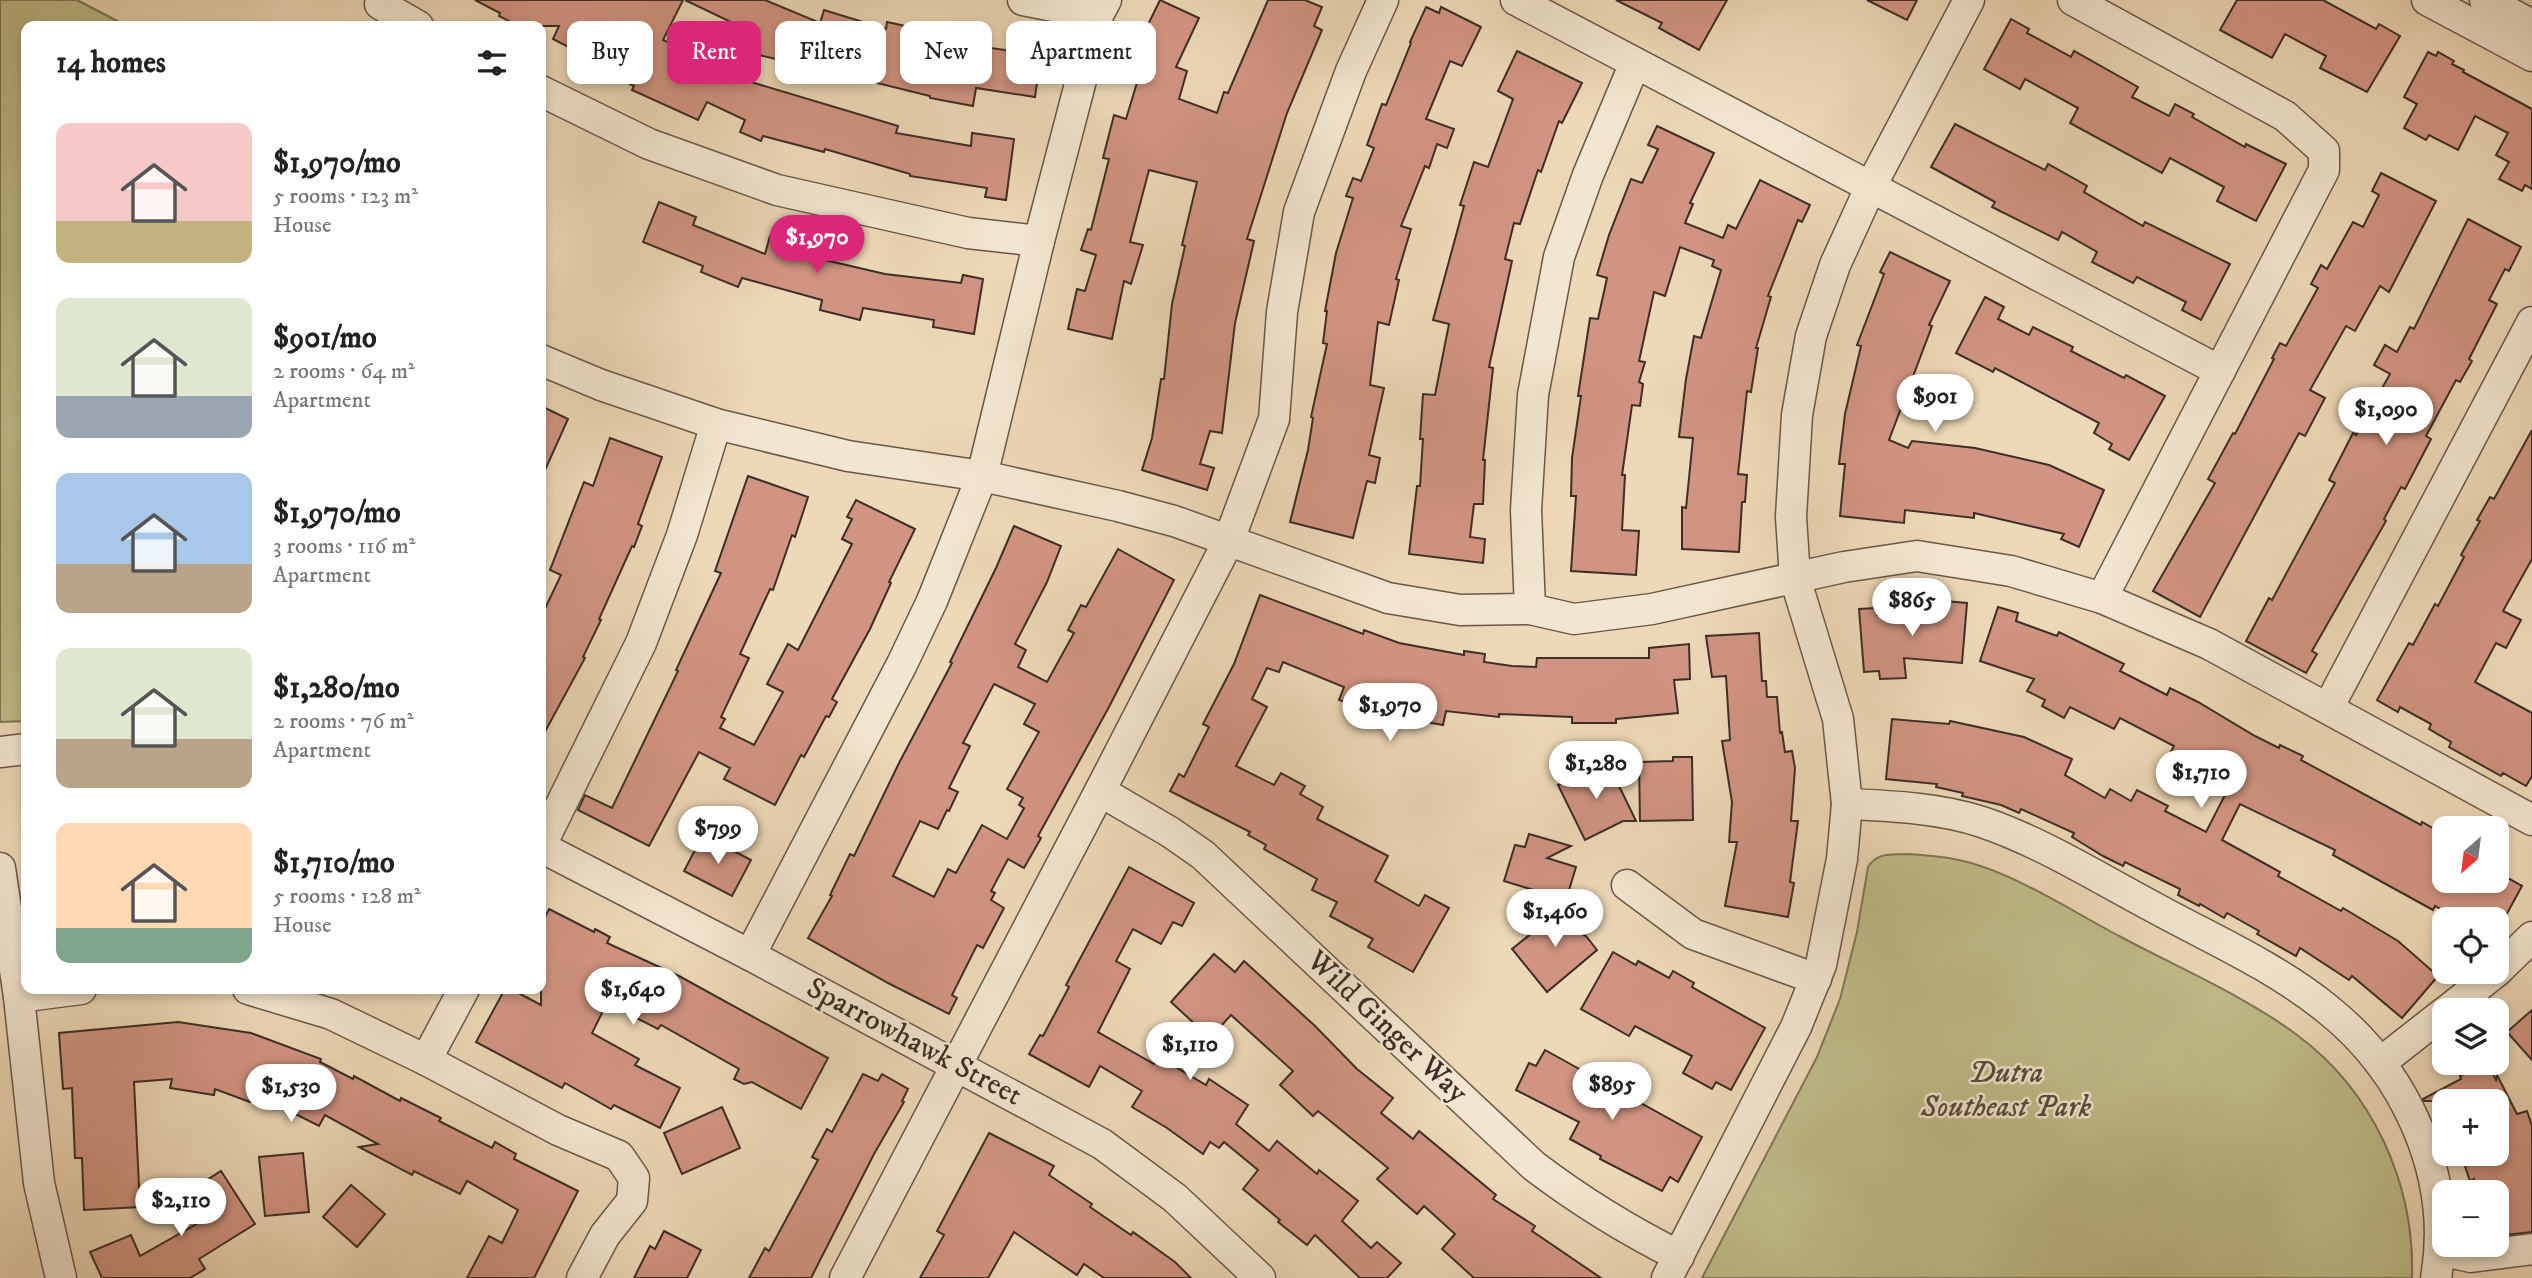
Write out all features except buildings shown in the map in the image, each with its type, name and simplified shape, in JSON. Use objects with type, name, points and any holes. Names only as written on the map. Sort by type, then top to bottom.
[{"type":"street","points":[[750,955],[908,651],[932,601],[982,476],[1039,241],[1102,7],[1023,0]]},
{"type":"street","points":[[845,1278],[1229,540],[1274,419],[1282,312],[1299,212],[1351,71],[1383,0]]},
{"type":"street","points":[[1516,0],[2220,371]]},
{"type":"street","points":[[1673,1267],[1796,1027],[1816,979],[1829,931],[1840,871],[1847,804],[1838,719],[1795,578],[1791,517],[1797,415],[1811,335],[1835,265],[1871,186],[1969,0]]},
{"type":"street","points":[[2073,0],[2285,116],[2324,150],[2324,170],[2102,598]]},
{"type":"street","points":[[2427,0],[2532,56]]},
{"type":"street","points":[[2486,0],[2532,25]]},
{"type":"street","points":[[377,10],[405,21]]},
{"type":"street","points":[[1530,609],[1526,510],[1533,395],[1557,270],[1588,175],[1635,63]]},
{"type":"street","points":[[546,93],[649,144],[777,190],[968,233],[1039,241]]},
{"type":"street","points":[[2328,708],[2532,322]]},
{"type":"street","points":[[546,362],[601,385],[716,424],[848,456],[982,476],[1118,506],[1174,521],[1388,598],[1460,610],[1530,609],[1574,619],[1652,610],[1795,578],[1917,556],[2011,571],[2102,598],[2209,644],[2532,820]]},
{"type":"street","points":[[546,836],[641,643],[682,535],[716,424]]},
{"type":"street","points":[[0,751],[21,749]]},
{"type":"street","name":"Wild Ginger Way","points":[[1100,791],[1170,832],[1203,855],[1534,1166],[1580,1200],[1628,1230],[1673,1267]]},
{"type":"street","points":[[1847,804],[1903,808],[1982,822],[2028,841],[2280,975],[2328,1009],[2353,1033],[2380,1063],[2402,1096],[2423,1135],[2440,1214],[2438,1264],[2532,1249]]},
{"type":"street","name":"Sparrowhawk Street","points":[[546,849],[956,1064],[1102,1144],[1175,1198],[1260,1278]]},
{"type":"street","points":[[0,868],[19,997],[39,1183],[61,1278]]},
{"type":"street","points":[[1627,885],[1693,934],[1816,979]]},
{"type":"street","points":[[2509,959],[2532,937]]},
{"type":"street","points":[[2463,998],[2480,984]]},
{"type":"street","points":[[19,997],[42,994]]},
{"type":"street","points":[[265,994],[331,1014],[426,1060],[558,1130],[619,1156],[634,1178],[632,1200],[605,1235],[582,1278]]},
{"type":"street","points":[[426,1060],[461,994]]},
{"type":"street","points":[[2380,1063],[2432,1022]]},
{"type":"green space","points":[[0,0],[77,0],[117,21],[21,21],[21,721],[0,722]]},
{"type":"green space","name":"Dutra Southeast Park","points":[[1907,854],[1937,856],[1975,864],[2018,881],[2234,995],[2297,1035],[2324,1058],[2347,1083],[2368,1112],[2384,1142],[2406,1208],[2412,1278],[1702,1278],[1817,1057],[1840,999],[1857,932],[1868,867],[1880,857]]}]
